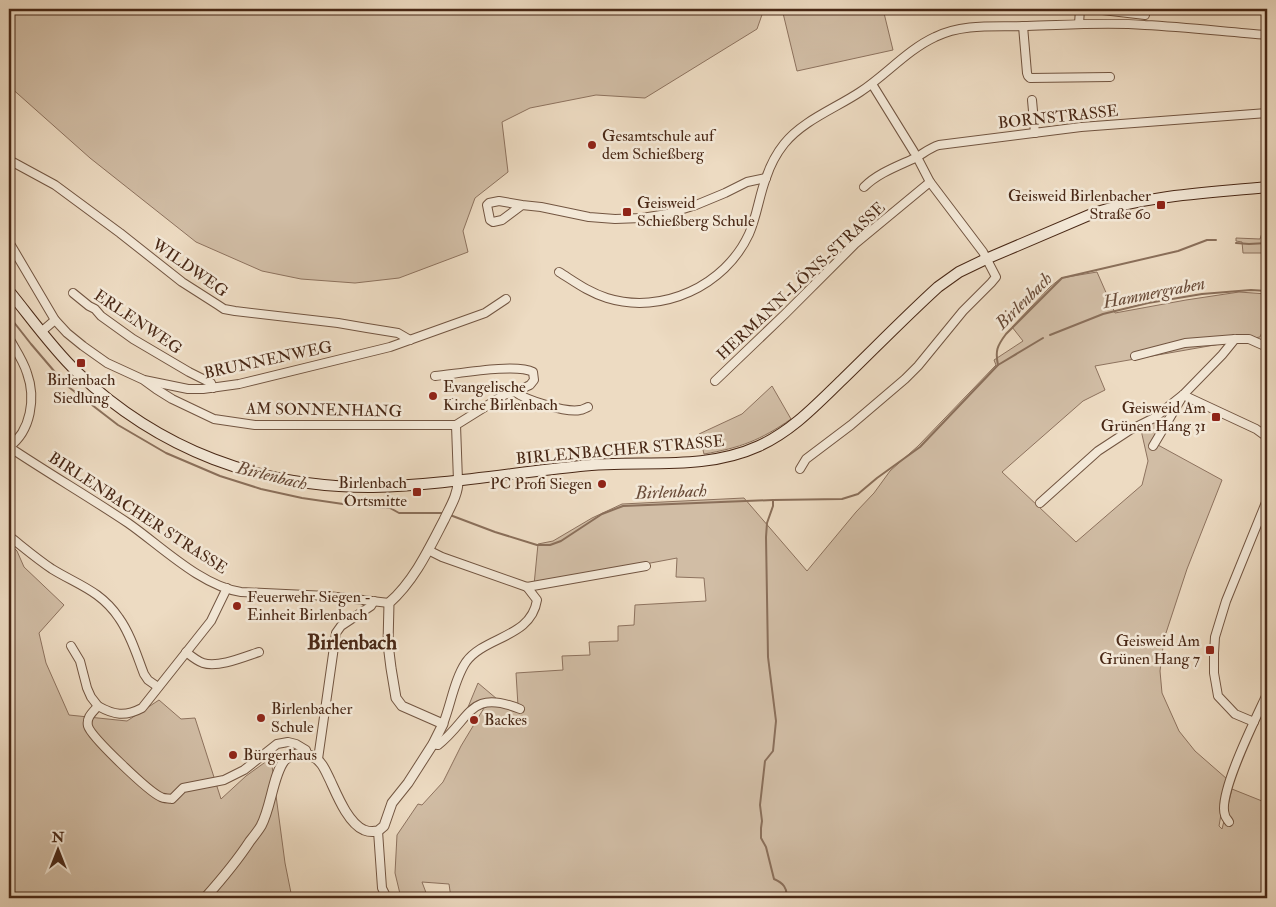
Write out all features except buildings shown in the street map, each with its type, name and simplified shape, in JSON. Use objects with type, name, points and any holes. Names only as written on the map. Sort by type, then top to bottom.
[{"type":"main road","name":"BIRLENBACHER STRASSE","points":[[9,291],[41,332],[76,371],[110,401],[158,433],[189,450],[255,473],[289,481],[323,485],[375,487],[458,481],[592,464],[709,461],[748,451],[783,433],[798,422],[938,287],[959,272],[1094,213],[1112,207],[1168,198],[1267,187]]},
{"type":"street","points":[[1079,24],[1080,9]]},
{"type":"street","points":[[1094,9],[1146,12],[1144,24]]},
{"type":"street","points":[[559,272],[586,290],[609,299],[637,303],[676,298],[693,291],[725,268],[741,249],[756,219],[766,178],[786,142],[819,116],[860,93],[917,48],[952,30],[989,26],[1144,24],[1267,35]]},
{"type":"street","points":[[1023,26],[1027,73],[1030,78],[1110,77]]},
{"type":"street","points":[[800,469],[806,459],[851,425],[905,379],[963,311],[996,277],[983,252],[930,182],[872,84]]},
{"type":"street","points":[[1032,100],[1035,133]]},
{"type":"street","name":"BORNSTRASSE","points":[[864,187],[871,180],[915,155],[939,145],[1090,126],[1267,113]]},
{"type":"street","name":"WILDWEG","points":[[9,160],[55,185],[182,282],[224,308],[235,311],[338,323],[398,334],[410,340]]},
{"type":"street","points":[[522,205],[588,217],[642,218],[667,214],[696,205],[747,182],[766,178]]},
{"type":"street","name":"HERMANN-LÖNS-STRASSE","points":[[715,381],[855,244],[930,182]]},
{"type":"street","name":"BRUNNENWEG","points":[[9,242],[55,320],[78,342],[107,363],[144,380],[188,389],[238,384],[390,347],[485,313],[494,302],[506,299]]},
{"type":"street","name":"ERLENWEG","points":[[73,293],[133,339],[211,383],[213,388]]},
{"type":"street","points":[[41,332],[55,320]]},
{"type":"street","points":[[9,338],[23,361],[31,386],[29,416],[26,426],[17,441],[9,447]]},
{"type":"street","points":[[1040,503],[1098,451],[1130,430],[1154,418],[1183,395],[1235,339]]},
{"type":"street","points":[[1135,356],[1191,342],[1235,339],[1249,339],[1267,347]]},
{"type":"street","points":[[435,376],[507,368],[525,369],[533,372],[534,380],[530,385],[504,395],[456,425],[458,489],[428,550],[408,582],[389,603],[388,644],[396,698],[402,706],[443,724]]},
{"type":"street","name":"AM SONNENHANG","points":[[144,380],[172,399],[214,419],[234,423],[255,425],[456,425]]},
{"type":"street","points":[[515,392],[522,397],[541,404],[565,409],[580,410],[588,407]]},
{"type":"street","points":[[1183,395],[1256,429],[1267,437]]},
{"type":"street","points":[[1153,446],[1183,395]]},
{"type":"street","name":"BIRLENBACHER STRASSE","points":[[9,447],[142,532],[194,572],[227,588],[241,592],[328,596],[389,603]]},
{"type":"street","points":[[1254,722],[1234,714],[1218,696],[1214,673],[1214,652],[1215,637],[1226,601],[1267,500]]},
{"type":"street","points":[[9,536],[49,567],[93,591],[103,599],[124,625],[144,674],[148,680],[158,687]]},
{"type":"street","points":[[428,550],[442,557],[527,587],[646,566]]},
{"type":"street","points":[[98,706],[89,716],[89,728],[129,771],[161,797],[172,799],[183,788],[224,780],[244,770],[277,744],[288,742],[296,744],[306,750],[308,754],[318,759],[340,801],[355,824],[370,832],[378,831],[384,826],[392,803],[408,783],[433,744],[443,724],[457,681],[467,661],[481,649],[517,630],[532,614],[537,600],[527,587]]},
{"type":"street","points":[[71,646],[80,661],[91,697],[98,706],[110,713],[127,714],[135,712],[142,708],[210,621],[227,588]]},
{"type":"street","points":[[318,759],[336,633],[341,626],[372,606],[374,601]]},
{"type":"street","points":[[186,652],[203,663],[213,664],[259,652]]},
{"type":"street","points":[[1229,822],[1225,816],[1224,807],[1228,786],[1267,694]]},
{"type":"street","points":[[433,744],[438,745],[445,740],[473,708],[483,703],[497,702],[520,709]]},
{"type":"street","points":[[205,898],[261,826],[282,764],[292,755],[308,754]]},
{"type":"street","points":[[378,831],[382,888],[387,898]]},
{"type":"shaded area","points":[[9,9],[764,9],[757,29],[645,98],[596,95],[530,108],[502,122],[508,172],[475,198],[463,231],[468,252],[399,278],[355,283],[301,279],[262,271],[196,242],[90,158],[9,86]]},
{"type":"shaded area","points":[[782,9],[883,9],[893,50],[797,71]]},
{"type":"shaded area","points":[[1262,233],[1267,233],[1267,253],[1243,253],[1242,242],[1236,241],[1236,238],[1260,239]]},
{"type":"shaded area","points":[[1097,272],[1115,313],[1239,292],[1267,294],[1267,320],[1260,337],[1095,366],[1105,390],[1083,401],[1002,472],[1076,542],[1142,485],[1148,461],[1141,430],[1169,404],[1179,411],[1158,445],[1222,480],[1187,569],[1164,639],[1160,671],[1162,693],[1179,731],[1195,751],[1227,779],[1219,826],[1222,829],[1232,789],[1267,803],[1267,898],[451,898],[449,884],[422,882],[428,898],[401,898],[395,873],[397,835],[418,804],[422,805],[443,782],[461,746],[484,708],[466,712],[478,683],[497,699],[518,706],[516,673],[563,670],[562,656],[590,655],[589,642],[618,641],[618,626],[634,625],[635,605],[706,601],[704,578],[676,577],[677,558],[534,585],[538,544],[553,541],[592,518],[622,504],[744,498],[807,571],[874,493],[890,471],[918,446],[996,365],[994,360],[1023,341],[1012,327],[1050,287],[1061,278]]},
{"type":"shaded area","points":[[772,386],[791,419],[750,442],[704,454],[699,434],[742,414]]},
{"type":"shaded area","points":[[9,543],[17,551],[24,567],[64,605],[39,633],[46,663],[69,715],[127,721],[159,700],[181,719],[195,718],[221,799],[246,776],[271,758],[285,863],[292,898],[9,898]]},
{"type":"waterway","name":"Birlenbach","points":[[450,515],[537,545],[550,545],[561,541],[602,514],[623,506],[842,499],[858,494],[920,447],[998,365],[998,349],[1006,334],[1062,278],[1178,251],[1207,240],[1216,240]]},
{"type":"waterway","name":"Birlenbach","points":[[1236,243],[1267,243]]},
{"type":"waterway","name":"Hammergraben","points":[[1050,335],[1103,314],[1148,303],[1202,294],[1251,290],[1267,291]]},
{"type":"waterway","name":"Birlenbach","points":[[9,316],[66,385],[118,425],[166,453],[220,476],[261,489],[302,498],[390,508],[399,513],[443,513]]},
{"type":"waterway","name":"Hammergraben","points":[[998,365],[1043,338]]},
{"type":"waterway","points":[[773,500],[773,506],[767,523],[766,537],[768,657],[776,721],[773,751],[765,761],[760,805],[762,821],[761,838],[766,847],[774,879],[784,886],[786,898]]},
{"type":"place","name":"Gesamtschule auf dem Schießberg","points":[[592,145]]},
{"type":"place","name":"Geisweid Birlenbacher Straße 60","points":[[1161,205]]},
{"type":"place","name":"Geisweid Schießberg Schule","points":[[627,212]]},
{"type":"place","name":"Birlenbach Siedlung","points":[[81,363]]},
{"type":"place","name":"Evangelische Kirche Birlenbach","points":[[433,396]]},
{"type":"place","name":"Geisweid Am Grünen Hang 31","points":[[1216,417]]},
{"type":"place","name":"PC Profi Siegen","points":[[602,484]]},
{"type":"place","name":"Birlenbach Ortsmitte","points":[[417,492]]},
{"type":"place","name":"Feuerwehr Siegen - Einheit Birlenbach","points":[[237,606]]},
{"type":"place","name":"Geisweid Am Grünen Hang 7","points":[[1210,650]]},
{"type":"place","name":"Birlenbacher Schule","points":[[261,718]]},
{"type":"place","name":"Backes","points":[[474,720]]},
{"type":"place","name":"Bürgerhaus","points":[[233,755]]},
{"type":"district","name":"Birlenbach","points":[[352,642]]}]
